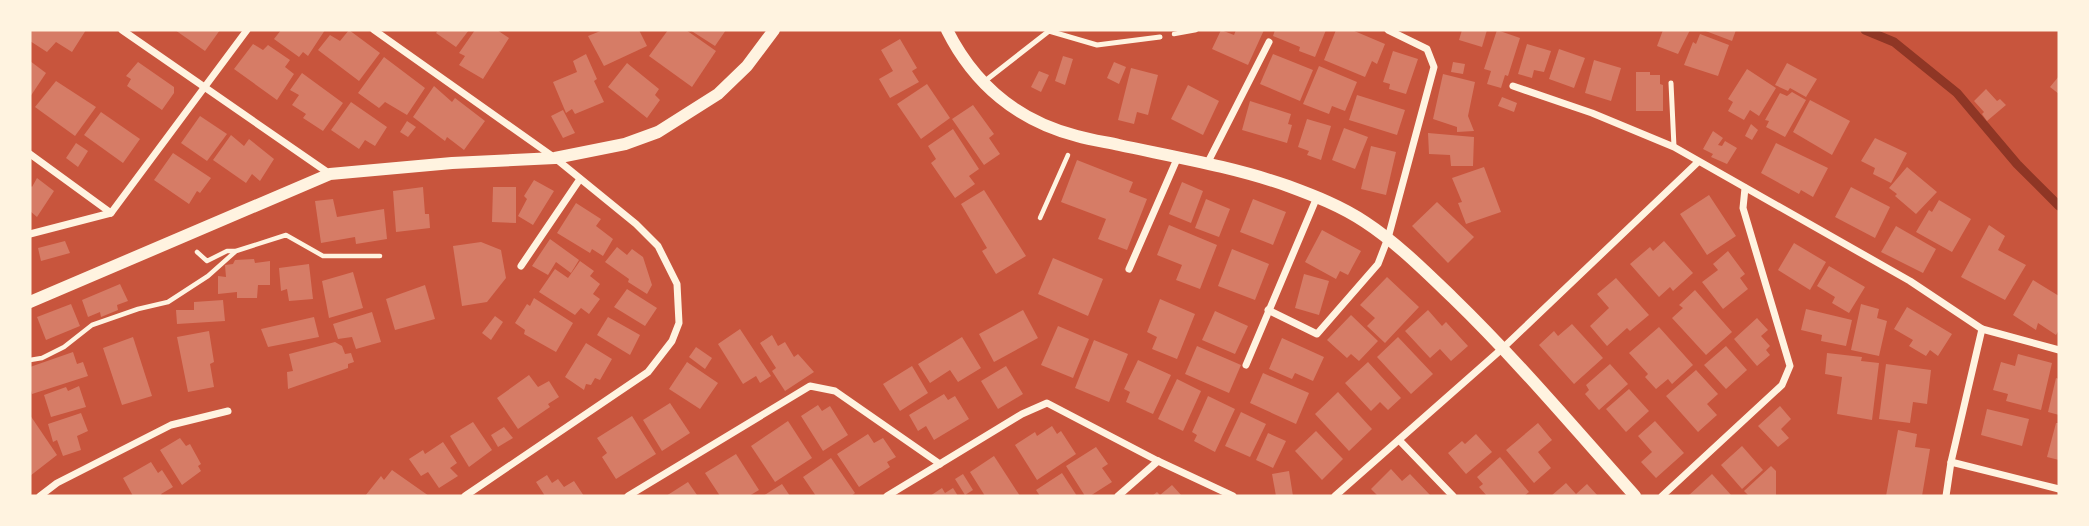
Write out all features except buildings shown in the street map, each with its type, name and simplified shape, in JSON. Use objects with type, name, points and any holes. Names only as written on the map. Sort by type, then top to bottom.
[{"type":"street","points":[[122,30],[330,174]]},
{"type":"street","points":[[30,234],[111,213],[247,30]]},
{"type":"street","points":[[374,30],[555,158],[636,224],[658,246],[677,284],[679,323],[672,341],[648,372],[465,496]]},
{"type":"street","points":[[30,302],[330,174],[452,163],[555,158],[625,145],[658,132],[718,93],[747,66],[774,30]]},
{"type":"street","points":[[947,30],[966,64],[982,83],[1024,116],[1077,136],[1265,178],[1338,206],[1388,238],[1504,347],[1635,496]]},
{"type":"street","points":[[1268,310],[1317,334],[1378,264],[1388,238],[1434,67],[1427,49],[1388,30]]},
{"type":"street","points":[[1207,165],[1269,42]]},
{"type":"street","points":[[1513,86],[1592,113],[1674,147],[1910,281],[1982,329],[2059,350]]},
{"type":"street","points":[[30,155],[111,213]]},
{"type":"street","points":[[1129,269],[1177,159]]},
{"type":"street","points":[[1335,496],[1504,347],[1698,162]]},
{"type":"street","points":[[521,266],[580,178]]},
{"type":"street","points":[[1662,496],[1782,385],[1790,366],[1743,208],[1745,188]]},
{"type":"street","points":[[1246,365],[1317,197]]},
{"type":"street","points":[[1945,496],[1982,329]]},
{"type":"street","points":[[628,496],[810,386],[835,391],[940,464]]},
{"type":"street","points":[[887,496],[1022,414],[1047,402],[1158,461],[1233,496]]},
{"type":"street","points":[[40,496],[57,484],[171,425],[228,411]]},
{"type":"street","points":[[1399,440],[1453,496]]},
{"type":"street","points":[[1118,496],[1158,461]]},
{"type":"street","points":[[1951,462],[2059,489]]},
{"type":"lane","points":[[982,83],[1049,31],[1097,45],[1160,37]]},
{"type":"lane","points":[[1671,83],[1674,147]]},
{"type":"path","points":[[1040,218],[1077,136]]},
{"type":"path","points":[[30,360],[42,358],[64,347],[93,325],[138,309],[168,302],[208,276],[236,251],[286,235],[323,256],[380,256]]},
{"type":"waterway","points":[[1865,30],[1894,42],[1957,93],[2017,164],[2059,206]]}]
